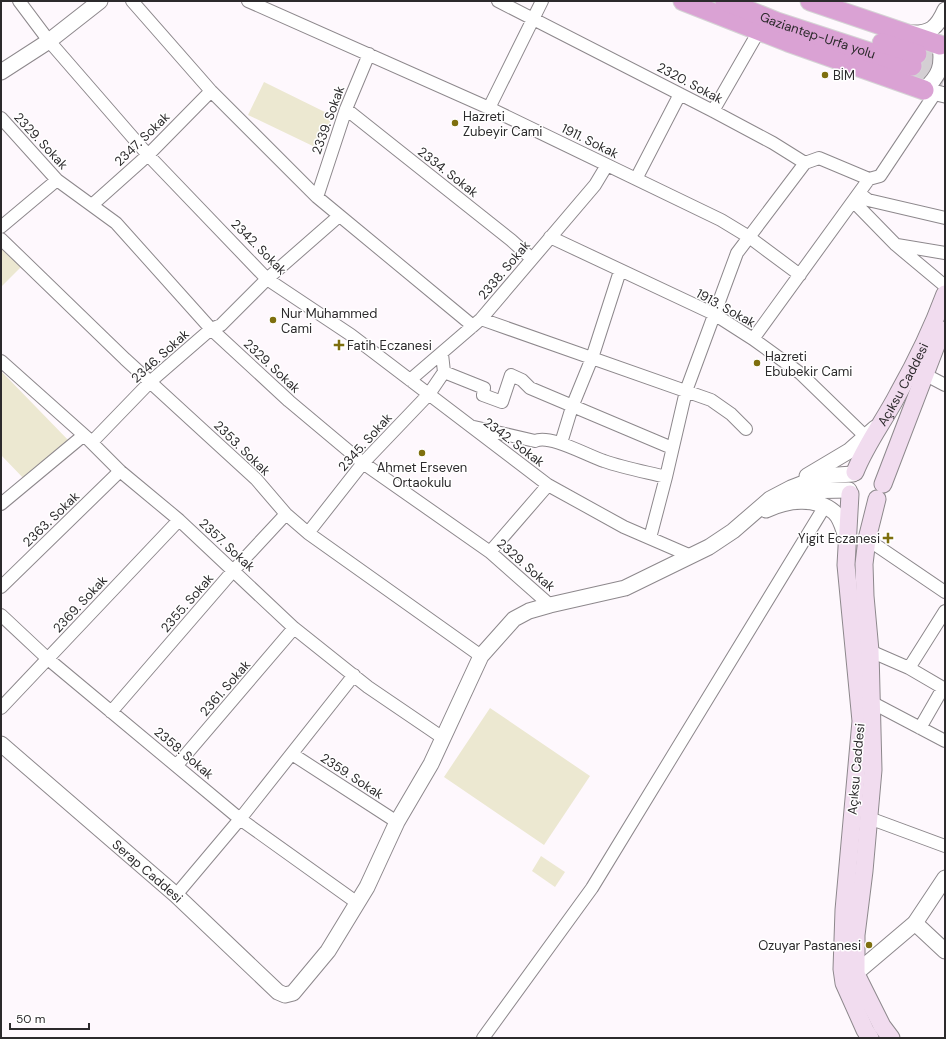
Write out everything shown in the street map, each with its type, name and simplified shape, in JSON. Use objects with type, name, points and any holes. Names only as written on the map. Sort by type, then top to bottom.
[{"type":"highway","points":[[683,1],[855,66],[935,92]]},
{"type":"highway","name":"Gaziantep-Urfa yolu","points":[[725,1],[777,22],[914,60],[756,1]]},
{"type":"highway","points":[[810,1],[942,47]]},
{"type":"main road","name":"Açıksu Caddesi","points":[[891,1038],[850,978],[842,969],[844,910],[861,721],[846,565],[846,537],[852,482],[865,450],[898,396],[929,336],[945,294]]},
{"type":"main road","name":"Açıksu Caddesi","points":[[870,1038],[865,1030],[850,978],[869,818],[873,770],[870,651],[864,596],[864,564],[867,539],[880,492],[926,375],[945,321]]},
{"type":"main road","points":[[861,470],[872,470],[881,477],[880,492],[869,503],[864,503],[854,498],[852,482],[861,470]]},
{"type":"street","name":"2342. Sokak","points":[[19,1],[49,41],[148,155],[267,280],[350,335],[548,485],[624,527],[691,556]]},
{"type":"street","points":[[1,72],[49,41],[100,1]]},
{"type":"street","points":[[132,1],[210,91],[317,197],[339,216],[477,323],[592,358],[711,400],[731,414],[746,429]]},
{"type":"street","name":"1911. Sokak","points":[[248,1],[489,108],[720,220],[749,237],[800,275]]},
{"type":"street","name":"2320. Sokak","points":[[498,1],[534,18],[713,111],[805,163]]},
{"type":"street","points":[[489,108],[542,1]]},
{"type":"street","points":[[899,32],[922,34],[929,31],[940,22],[945,10]]},
{"type":"street","points":[[713,111],[759,31]]},
{"type":"street","points":[[650,538],[686,391],[737,253],[805,163],[819,158],[869,179],[880,176],[935,92],[935,80],[941,66],[942,47]]},
{"type":"street","name":"2339. Sokak","points":[[317,197],[346,109],[369,54]]},
{"type":"street","name":"2347. Sokak","points":[[92,205],[148,155],[210,91]]},
{"type":"street","points":[[636,179],[680,94]]},
{"type":"street","name":"2334. Sokak","points":[[346,109],[512,240],[532,259]]},
{"type":"street","name":"2329. Sokak","points":[[1,118],[57,180],[116,223],[211,329],[289,401],[363,463],[490,552],[550,605]]},
{"type":"street","name":"2338. Sokak","points":[[410,380],[477,323],[595,184],[607,165]]},
{"type":"street","points":[[753,339],[869,179]]},
{"type":"street","points":[[1,227],[57,180]]},
{"type":"street","points":[[856,197],[945,218]]},
{"type":"street","points":[[856,197],[896,245],[945,286]]},
{"type":"street","name":"2346. Sokak","points":[[84,434],[92,442],[151,381],[211,329],[221,325],[267,280],[339,216]]},
{"type":"street","name":"1913. Sokak","points":[[550,237],[714,314],[753,339],[800,373],[866,437]]},
{"type":"street","name":"2353. Sokak","points":[[1,239],[256,479],[286,514],[308,533],[481,656]]},
{"type":"street","points":[[896,245],[945,253]]},
{"type":"street","points":[[561,443],[572,407],[592,358],[620,271]]},
{"type":"street","points":[[442,354],[444,372],[484,388],[483,395],[502,402],[511,375],[522,380],[530,388],[672,448]]},
{"type":"street","name":"2357. Sokak","points":[[1,360],[84,434],[120,471],[179,520],[232,572],[256,592],[294,628],[354,675],[443,738]]},
{"type":"street","name":"2345. Sokak","points":[[308,533],[363,463],[429,394],[444,372]]},
{"type":"street","points":[[926,375],[945,385]]},
{"type":"street","points":[[791,488],[866,437],[879,425]]},
{"type":"street","points":[[469,426],[535,441],[539,439],[561,443],[604,462],[666,477]]},
{"type":"street","points":[[1,504],[84,434]]},
{"type":"street","name":"2363. Sokak","points":[[1,587],[120,471]]},
{"type":"street","points":[[733,531],[770,499],[791,488],[822,476],[852,482]]},
{"type":"street","points":[[770,499],[790,492],[852,482]]},
{"type":"street","points":[[490,552],[548,485]]},
{"type":"street","points":[[356,902],[367,887],[397,822],[431,764],[481,656],[514,619],[529,611],[550,605],[625,588],[691,556],[765,510],[785,503],[808,501],[825,506],[835,513],[841,521],[846,537]]},
{"type":"street","points":[[483,1038],[592,888],[825,506]]},
{"type":"street","name":"2355. Sokak","points":[[111,712],[232,572],[286,514]]},
{"type":"street","name":"2369. Sokak","points":[[1,708],[179,520]]},
{"type":"street","points":[[867,539],[945,592]]},
{"type":"street","points":[[909,668],[945,611]]},
{"type":"street","name":"2358. Sokak","points":[[1,615],[48,659],[240,819],[356,902]]},
{"type":"street","name":"2361. Sokak","points":[[177,765],[294,628]]},
{"type":"street","points":[[870,651],[909,668],[944,688],[920,728]]},
{"type":"street","points":[[176,894],[240,819],[354,675]]},
{"type":"street","points":[[871,702],[945,741]]},
{"type":"street","name":"Serap Caddesi","points":[[1,744],[176,894],[278,992],[285,995],[293,993],[328,951],[356,902]]},
{"type":"street","name":"2359. Sokak","points":[[292,754],[397,822]]},
{"type":"street","points":[[869,818],[945,846]]},
{"type":"street","points":[[850,978],[915,923],[945,878]]},
{"type":"street","points":[[915,923],[945,951]]},
{"type":"shaded area","points":[[264,82],[333,116],[317,148],[248,115]]},
{"type":"shaded area","points":[[1,248],[21,267],[1,287]]},
{"type":"shaded area","points":[[1,371],[71,443],[28,483],[1,455]]},
{"type":"shaded area","points":[[490,708],[590,776],[544,845],[444,777]]},
{"type":"shaded area","points":[[541,856],[565,872],[555,887],[532,871]]},
{"type":"tunnel","points":[[917,54],[945,62]]},
{"type":"tunnel","points":[[912,66],[945,77]]},
{"type":"place","name":"BİM","points":[[825,75]]},
{"type":"place","name":"Hazreti Zubeyir Cami","points":[[455,123]]},
{"type":"place","name":"Nur Muhammed Cami","points":[[273,320]]},
{"type":"place","name":"Fatih Eczanesi","points":[[339,345]]},
{"type":"place","name":"Hazreti Ebubekir Cami","points":[[757,363]]},
{"type":"place","name":"Ahmet Erseven Ortaokulu","points":[[422,453]]},
{"type":"place","name":"Yigit Eczanesi","points":[[888,538]]},
{"type":"place","name":"Ozuyar Pastanesi","points":[[869,945]]}]
